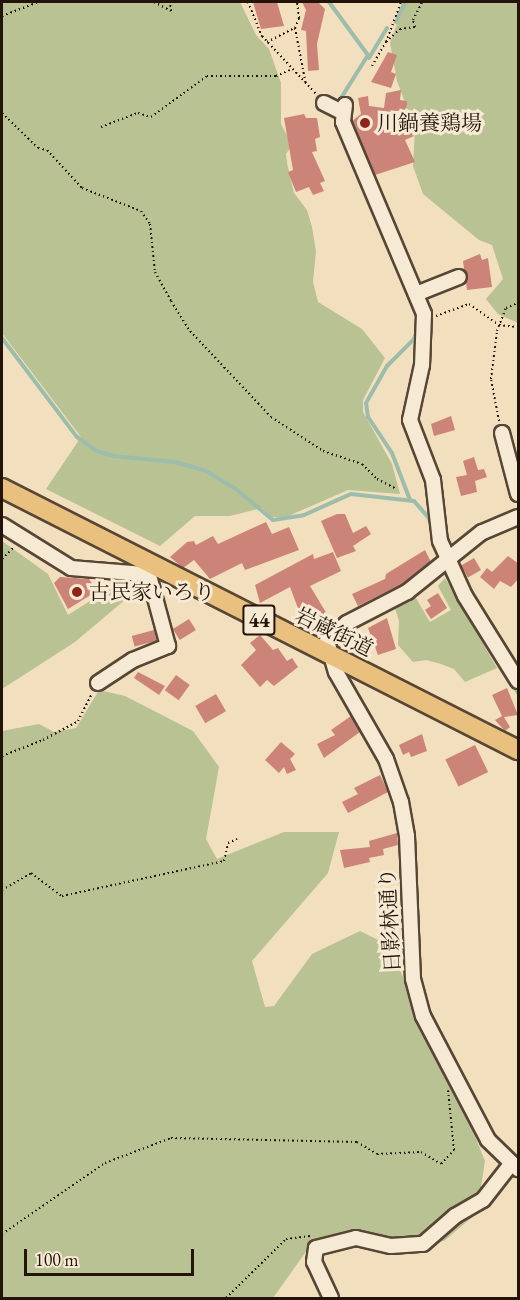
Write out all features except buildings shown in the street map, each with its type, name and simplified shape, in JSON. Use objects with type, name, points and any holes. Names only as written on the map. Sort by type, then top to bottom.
[{"type":"main road","name":"岩蔵街道","points":[[2,488],[152,569],[519,750]]},
{"type":"street","points":[[336,108],[425,319],[422,365],[410,420],[415,442],[431,473],[438,532],[445,562],[519,681]]},
{"type":"street","points":[[416,294],[459,277]]},
{"type":"street","points":[[502,433],[519,494]]},
{"type":"street","points":[[331,656],[327,641],[335,632],[407,592],[490,526],[519,517]]},
{"type":"street","points":[[2,525],[71,568],[152,569],[168,646],[133,660],[98,683]]},
{"type":"street","name":"日影林通り","points":[[331,656],[395,784],[407,836],[413,979],[427,1027],[488,1140],[515,1166]]},
{"type":"street","points":[[331,1299],[313,1254],[316,1248],[335,1241],[356,1238],[391,1246],[423,1244],[455,1216],[483,1200],[515,1166]]},
{"type":"path","points":[[2,16],[38,2]]},
{"type":"path","points":[[154,2],[171,11],[170,2]]},
{"type":"path","points":[[248,2],[258,32],[290,70],[336,108]]},
{"type":"path","points":[[297,2],[299,18],[295,28],[306,85]]},
{"type":"path","points":[[372,66],[386,42],[401,2]]},
{"type":"path","points":[[386,42],[400,30],[415,27],[413,20],[422,2]]},
{"type":"path","points":[[267,42],[295,28]]},
{"type":"path","points":[[101,127],[138,113],[152,117],[207,76],[276,76],[290,70]]},
{"type":"path","points":[[2,113],[38,148],[47,150],[82,188],[121,205],[135,205],[141,211],[150,224],[154,272],[171,301],[190,331],[271,417],[323,451],[362,464],[377,479],[395,488]]},
{"type":"path","points":[[502,433],[491,379],[498,325],[506,308],[519,303]]},
{"type":"path","points":[[425,319],[469,304],[498,325],[519,327]]},
{"type":"path","points":[[2,559],[22,538]]},
{"type":"path","points":[[2,756],[43,740],[78,721],[98,683]]},
{"type":"path","points":[[2,890],[31,873],[62,896],[224,861],[228,843],[237,839]]},
{"type":"path","points":[[2,1234],[105,1163],[171,1138],[357,1142],[377,1154],[421,1152],[441,1164],[454,1150],[448,1092],[451,1072]]},
{"type":"path","points":[[226,1299],[286,1239],[332,1234],[335,1241]]},
{"type":"green space","points":[[2,2],[240,2],[256,35],[269,49],[281,83],[281,124],[292,145],[286,154],[287,163],[294,193],[307,210],[312,227],[316,251],[313,282],[318,302],[362,329],[385,358],[363,400],[363,412],[392,464],[400,494],[348,490],[286,517],[272,517],[262,508],[230,516],[195,516],[160,546],[46,489],[81,437],[2,333]]},
{"type":"green space","points":[[405,2],[518,2],[518,323],[498,314],[486,299],[503,279],[492,245],[479,240],[423,194],[413,166],[415,129],[397,81],[390,43]]},
{"type":"green space","points":[[2,541],[48,574],[68,615],[120,582],[128,587],[126,599],[75,642],[2,689]]},
{"type":"green space","points":[[445,578],[497,668],[465,682],[454,669],[441,664],[426,660],[413,662],[398,645],[399,621],[394,605],[413,593],[430,622],[451,610],[438,586]]},
{"type":"green space","points":[[99,690],[125,696],[193,731],[219,767],[206,839],[217,859],[284,832],[339,832],[328,873],[252,961],[265,1007],[274,1006],[312,954],[360,931],[388,945],[456,1089],[485,1161],[477,1213],[444,1241],[310,1246],[273,1298],[2,1298],[2,731],[39,724],[54,732],[76,728]]},
{"type":"waterway","points":[[329,2],[368,55],[336,106]]},
{"type":"waterway","points":[[396,22],[405,2]]},
{"type":"waterway","points":[[369,58],[387,28]]},
{"type":"waterway","points":[[410,500],[392,453],[368,417],[366,403],[387,366],[414,339],[418,328]]},
{"type":"waterway","points":[[2,338],[77,437],[97,451],[113,456],[175,462],[206,471],[236,489],[273,520],[304,515],[351,494],[414,501],[429,518],[440,562]]},
{"type":"waterway","points":[[443,569],[518,693]]},
{"type":"place","name":"川鍋養鶏場","points":[[365,123]]},
{"type":"place","name":"古民家いろり","points":[[77,592]]}]
